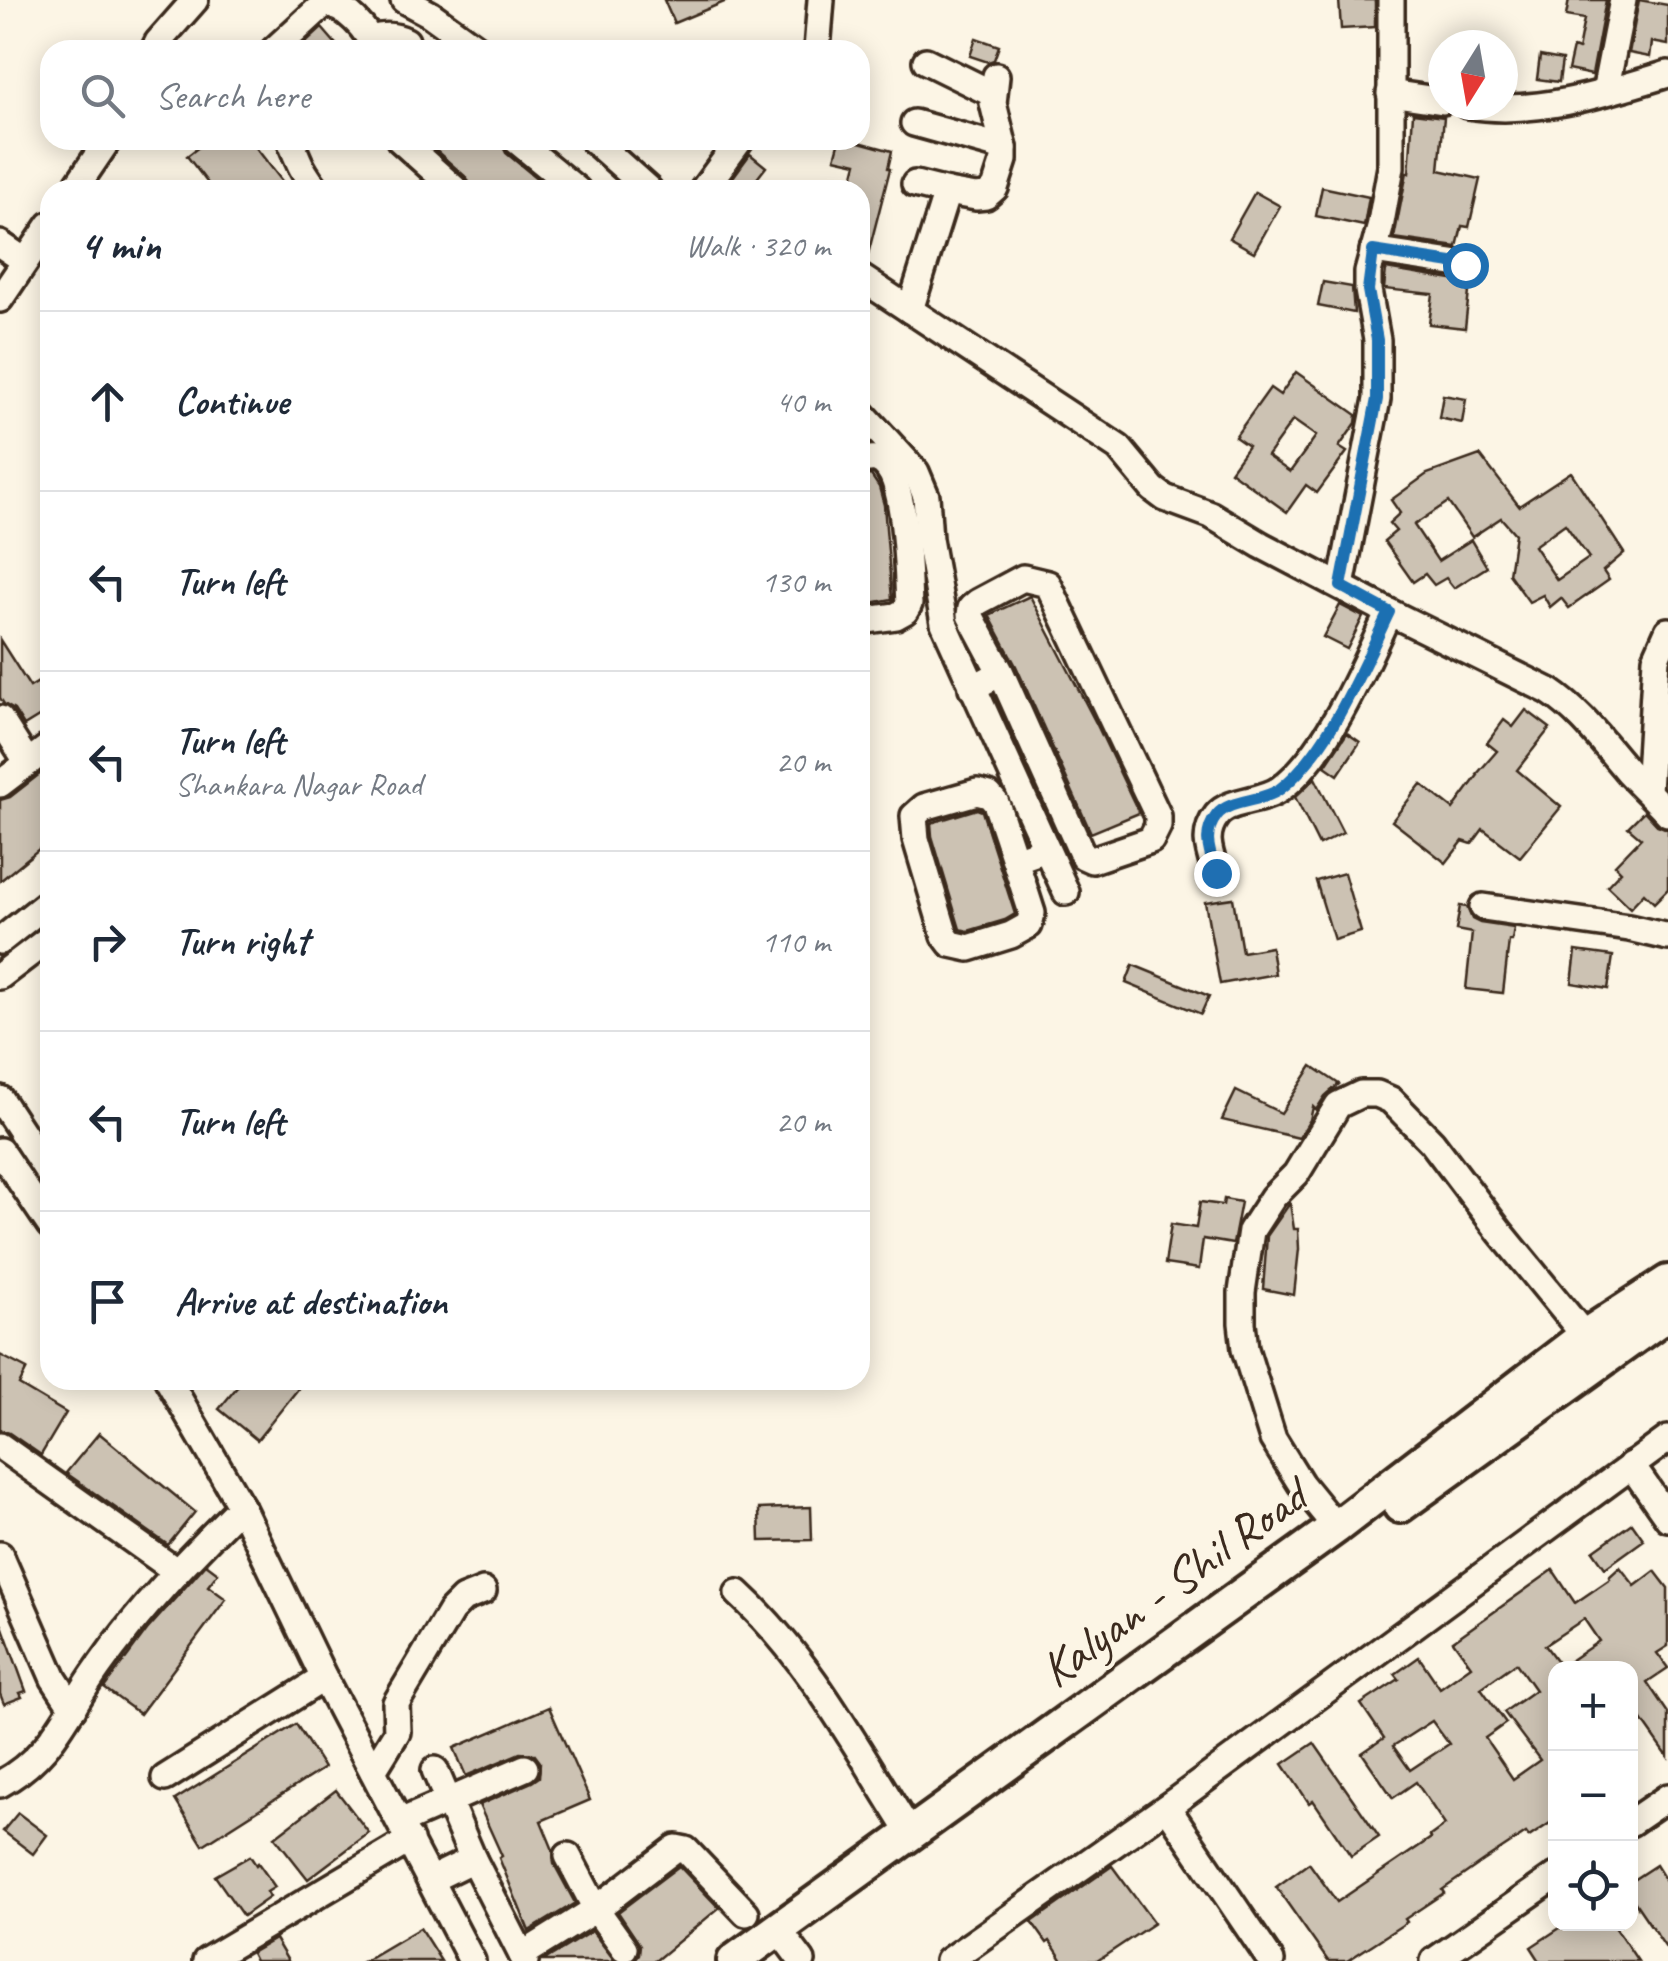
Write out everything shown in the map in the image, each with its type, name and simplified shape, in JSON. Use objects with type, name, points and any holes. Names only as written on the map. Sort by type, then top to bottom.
[{"type":"main road","name":"Kalyan - Shil Road","points":[[785,1949],[911,1834],[1336,1527],[1585,1336],[1668,1282]]},
{"type":"main road","name":"Kalyan - Shil Road","points":[[734,1961],[785,1949],[1668,1313]]},
{"type":"street","points":[[160,40],[195,0]]},
{"type":"street","points":[[404,0],[466,40]]},
{"type":"street","points":[[818,40],[821,0]]},
{"type":"street","points":[[1341,586],[1377,399],[1377,340],[1368,290],[1391,167],[1391,0]]},
{"type":"street","points":[[1606,92],[1623,0]]},
{"type":"street","points":[[285,40],[324,4],[334,4],[344,10],[369,40]]},
{"type":"street","points":[[915,184],[976,197],[991,194],[1004,160],[994,85],[926,61]]},
{"type":"street","points":[[1518,108],[1606,92],[1668,74]]},
{"type":"street","points":[[1390,93],[1428,99]]},
{"type":"street","points":[[914,123],[1004,148]]},
{"type":"street","points":[[81,180],[101,150]]},
{"type":"street","points":[[300,150],[298,167],[309,180]]},
{"type":"street","points":[[411,150],[445,180]]},
{"type":"street","points":[[528,150],[565,180]]},
{"type":"street","points":[[603,150],[638,180]]},
{"type":"street","points":[[717,180],[734,150]]},
{"type":"street","points":[[910,310],[947,192]]},
{"type":"street","points":[[0,298],[40,240]]},
{"type":"street","points":[[0,244],[25,262]]},
{"type":"street","points":[[1373,251],[1465,265]]},
{"type":"street","points":[[870,284],[1118,448],[1153,490],[1165,498],[1210,515],[1389,612],[1549,691],[1589,724],[1628,772],[1668,812]]},
{"type":"street","points":[[870,421],[916,472],[926,496],[906,611],[870,620]]},
{"type":"street","points":[[870,459],[885,464],[894,478],[944,622],[1066,892]]},
{"type":"street","points":[[1023,578],[1048,584],[1158,816],[1152,840],[1092,860],[1084,856],[1000,673],[970,615],[971,608],[1023,578]]},
{"type":"street","points":[[1216,873],[1206,840],[1215,818],[1225,807],[1278,791],[1313,756],[1389,612]]},
{"type":"street","points":[[1648,792],[1656,658],[1668,631]]},
{"type":"street","points":[[972,688],[1000,673]]},
{"type":"street","points":[[0,719],[28,764]]},
{"type":"street","points":[[0,784],[40,754]]},
{"type":"street","points":[[977,792],[989,795],[996,803],[1015,860],[1032,913],[1029,925],[968,948],[951,944],[945,936],[916,840],[914,816],[924,807],[977,792]]},
{"type":"street","points":[[1015,860],[1046,849]]},
{"type":"street","points":[[1483,908],[1668,938]]},
{"type":"street","points":[[0,941],[40,909]]},
{"type":"street","points":[[0,976],[40,946]]},
{"type":"street","points":[[1336,1527],[1272,1440],[1246,1349],[1242,1292],[1251,1231],[1273,1197],[1296,1174],[1338,1105],[1361,1094],[1377,1094],[1391,1100],[1432,1142],[1585,1336]]},
{"type":"street","points":[[0,1099],[40,1160]]},
{"type":"street","points":[[0,1151],[40,1210]]},
{"type":"street","points":[[17,1176],[40,1170]]},
{"type":"street","points":[[174,1390],[241,1506],[324,1678],[472,1961]]},
{"type":"street","points":[[948,1961],[1167,1807],[1668,1439]]},
{"type":"street","points":[[0,1446],[176,1571]]},
{"type":"street","points":[[1631,1465],[1668,1518]]},
{"type":"street","points":[[0,1784],[28,1766],[57,1735],[98,1668],[176,1571],[241,1506]]},
{"type":"street","points":[[0,1554],[54,1679],[73,1708]]},
{"type":"street","points":[[373,1770],[396,1732],[396,1702],[451,1611],[463,1599],[483,1590]]},
{"type":"street","points":[[738,1593],[786,1643],[911,1834]]},
{"type":"street","points":[[165,1778],[324,1678]]},
{"type":"street","points":[[206,1961],[448,1801],[525,1768]]},
{"type":"street","points":[[436,1770],[473,1860],[524,1958],[681,1848],[746,1913]]},
{"type":"street","points":[[1638,1818],[1668,1797]]},
{"type":"street","points":[[1167,1807],[1272,1961]]},
{"type":"street","points":[[568,1856],[596,1909],[624,1948]]},
{"type":"street","points":[[430,1880],[473,1860]]},
{"type":"street","points":[[1434,1961],[1548,1882]]},
{"type":"building","points":[[664,0],[729,0],[674,23]]},
{"type":"building","points":[[1339,0],[1375,0],[1375,27],[1341,29]]},
{"type":"building","points":[[1569,0],[1606,0],[1592,75],[1568,70],[1573,48],[1578,50],[1584,19],[1566,16]]},
{"type":"building","points":[[1639,0],[1668,5],[1668,45],[1652,42],[1650,57],[1629,53]]},
{"type":"building","points":[[322,28],[332,40],[309,40]]},
{"type":"building","points":[[976,38],[999,46],[994,60],[970,56]]},
{"type":"building","points":[[1540,56],[1562,60],[1559,82],[1537,79]]},
{"type":"building","points":[[1413,113],[1428,115],[1428,120],[1444,120],[1439,170],[1480,179],[1469,227],[1462,226],[1457,247],[1394,238],[1409,173]]},
{"type":"building","points":[[870,145],[892,151],[870,246],[870,180],[853,180],[857,163],[835,158],[837,150],[870,150]]},
{"type":"building","points":[[195,150],[258,150],[281,180],[205,180],[187,156]]},
{"type":"building","points":[[435,150],[505,150],[539,180],[468,180]]},
{"type":"building","points":[[750,154],[766,167],[756,180],[731,180]]},
{"type":"building","points":[[1322,187],[1369,197],[1364,226],[1316,216]]},
{"type":"building","points":[[1255,192],[1280,206],[1254,252],[1229,238]]},
{"type":"building","points":[[1386,269],[1470,283],[1465,328],[1429,324],[1433,294],[1384,289]]},
{"type":"building","points":[[1323,282],[1352,287],[1354,313],[1318,306]]},
{"type":"building","points":[[1296,372],[1357,415],[1356,423],[1339,447],[1347,452],[1317,493],[1306,485],[1287,512],[1230,471],[1248,446],[1235,437],[1270,388],[1280,395]],"holes":[[[1293,420],[1316,436],[1290,472],[1267,456]]]},
{"type":"building","points":[[1443,395],[1466,399],[1462,423],[1439,418]]},
{"type":"building","points":[[1480,455],[1519,506],[1571,472],[1624,553],[1603,571],[1609,580],[1569,608],[1561,598],[1550,607],[1543,595],[1529,602],[1509,574],[1515,534],[1501,518],[1472,537],[1448,502],[1414,525],[1438,561],[1471,540],[1487,567],[1454,588],[1446,578],[1434,585],[1425,574],[1413,582],[1384,541],[1396,531],[1389,523],[1400,513],[1391,500],[1427,474]],"holes":[[[1565,524],[1589,558],[1557,580],[1534,546]]]},
{"type":"building","points":[[870,475],[879,487],[884,505],[892,599],[870,603]]},
{"type":"building","points":[[1030,596],[1139,813],[1091,833],[989,615]]},
{"type":"building","points":[[1340,605],[1363,617],[1347,649],[1323,637]]},
{"type":"building","points":[[0,640],[30,687],[40,681],[40,716],[24,726],[0,698]]},
{"type":"building","points":[[1526,710],[1550,728],[1517,770],[1561,807],[1520,857],[1483,829],[1472,844],[1463,841],[1446,863],[1392,821],[1421,784],[1453,809],[1497,751],[1487,743],[1504,720],[1513,727]]},
{"type":"building","points":[[1347,733],[1360,742],[1338,775],[1325,766]]},
{"type":"building","points":[[40,774],[40,848],[0,881],[0,800]]},
{"type":"building","points":[[1315,778],[1343,833],[1319,845],[1295,797]]},
{"type":"building","points":[[977,809],[982,811],[1015,914],[968,931],[960,929],[931,823]]},
{"type":"building","points":[[1644,811],[1657,825],[1668,829],[1668,889],[1654,903],[1644,893],[1630,908],[1607,886],[1621,871],[1615,865],[1641,838],[1628,827]]},
{"type":"building","points":[[1344,873],[1361,932],[1334,940],[1316,881]]},
{"type":"building","points":[[1233,898],[1242,952],[1271,947],[1275,974],[1220,984],[1205,902]]},
{"type":"building","points":[[1460,906],[1467,907],[1472,919],[1480,923],[1514,928],[1503,993],[1466,989],[1472,933],[1456,930]]},
{"type":"building","points":[[1576,951],[1613,956],[1608,989],[1572,983]]},
{"type":"building","points":[[1133,965],[1209,996],[1201,1014],[1126,983]]},
{"type":"building","points":[[1312,1066],[1339,1084],[1316,1110],[1313,1107],[1299,1138],[1222,1120],[1236,1091],[1281,1113]]},
{"type":"building","points":[[1224,1199],[1241,1202],[1233,1244],[1203,1239],[1199,1269],[1165,1264],[1171,1224],[1196,1228],[1200,1202],[1223,1205]]},
{"type":"building","points":[[1290,1203],[1299,1249],[1294,1295],[1263,1289],[1267,1236]]},
{"type":"building","points":[[0,1355],[27,1369],[19,1385],[66,1413],[41,1455],[0,1430]]},
{"type":"building","points":[[235,1390],[297,1390],[257,1440],[219,1409]]},
{"type":"building","points":[[99,1433],[195,1512],[168,1545],[66,1473]]},
{"type":"building","points":[[811,1507],[812,1540],[760,1541],[759,1509]]},
{"type":"building","points":[[1632,1523],[1644,1540],[1605,1568],[1593,1551]]},
{"type":"building","points":[[206,1564],[218,1573],[208,1586],[226,1599],[140,1714],[104,1688],[147,1630]]},
{"type":"building","points":[[1620,1567],[1635,1586],[1655,1571],[1668,1588],[1668,1646],[1657,1653],[1668,1668],[1647,1682],[1668,1713],[1668,1757],[1638,1714],[1638,1661],[1570,1661],[1599,1641],[1584,1619],[1545,1645],[1557,1661],[1548,1661],[1548,1824],[1529,1837],[1526,1833],[1482,1862],[1405,1919],[1407,1922],[1347,1961],[1328,1961],[1276,1887],[1309,1863],[1337,1902],[1445,1825],[1416,1782],[1393,1798],[1362,1753],[1384,1738],[1361,1704],[1399,1679],[1395,1674],[1419,1657],[1440,1688],[1471,1666],[1453,1641],[1553,1570],[1575,1603],[1610,1579]],"holes":[[[1516,1663],[1535,1690],[1504,1712],[1540,1760],[1513,1779],[1485,1738],[1506,1723],[1481,1688]],[[1432,1721],[1449,1744],[1410,1770],[1393,1746]]]},
{"type":"building","points":[[0,1625],[26,1691],[20,1693],[22,1697],[4,1704],[0,1694]]},
{"type":"building","points":[[549,1707],[590,1800],[541,1821],[553,1850],[554,1864],[575,1903],[529,1931],[479,1805],[532,1782],[539,1777],[540,1762],[534,1754],[520,1753],[466,1776],[454,1748]]},
{"type":"building","points":[[296,1724],[324,1768],[203,1845],[175,1800]]},
{"type":"building","points":[[1314,1743],[1379,1837],[1351,1856],[1283,1764]]},
{"type":"building","points":[[336,1790],[369,1833],[308,1879],[275,1837]]},
{"type":"building","points":[[18,1813],[47,1835],[33,1854],[3,1831]]},
{"type":"building","points":[[250,1856],[275,1887],[267,1892],[270,1897],[243,1916],[215,1876]]},
{"type":"building","points":[[1656,1865],[1668,1884],[1668,1951],[1638,1907],[1638,1877]]},
{"type":"building","points":[[679,1866],[719,1908],[655,1961],[634,1961],[640,1945],[618,1912]]},
{"type":"building","points":[[1112,1866],[1154,1923],[1097,1961],[1063,1961],[1032,1922]]},
{"type":"building","points":[[420,1928],[441,1961],[364,1961]]},
{"type":"building","points":[[592,1931],[615,1961],[543,1961]]},
{"type":"building","points":[[1555,1931],[1618,1931],[1638,1961],[1540,1961],[1531,1947]]},
{"type":"building","points":[[275,1939],[288,1961],[255,1961],[251,1953]]},
{"type":"route","points":[[1216,873],[1206,840],[1215,818],[1225,807],[1278,791],[1313,756],[1389,612],[1341,586],[1377,399],[1377,340],[1368,290],[1373,251],[1465,265]]}]
